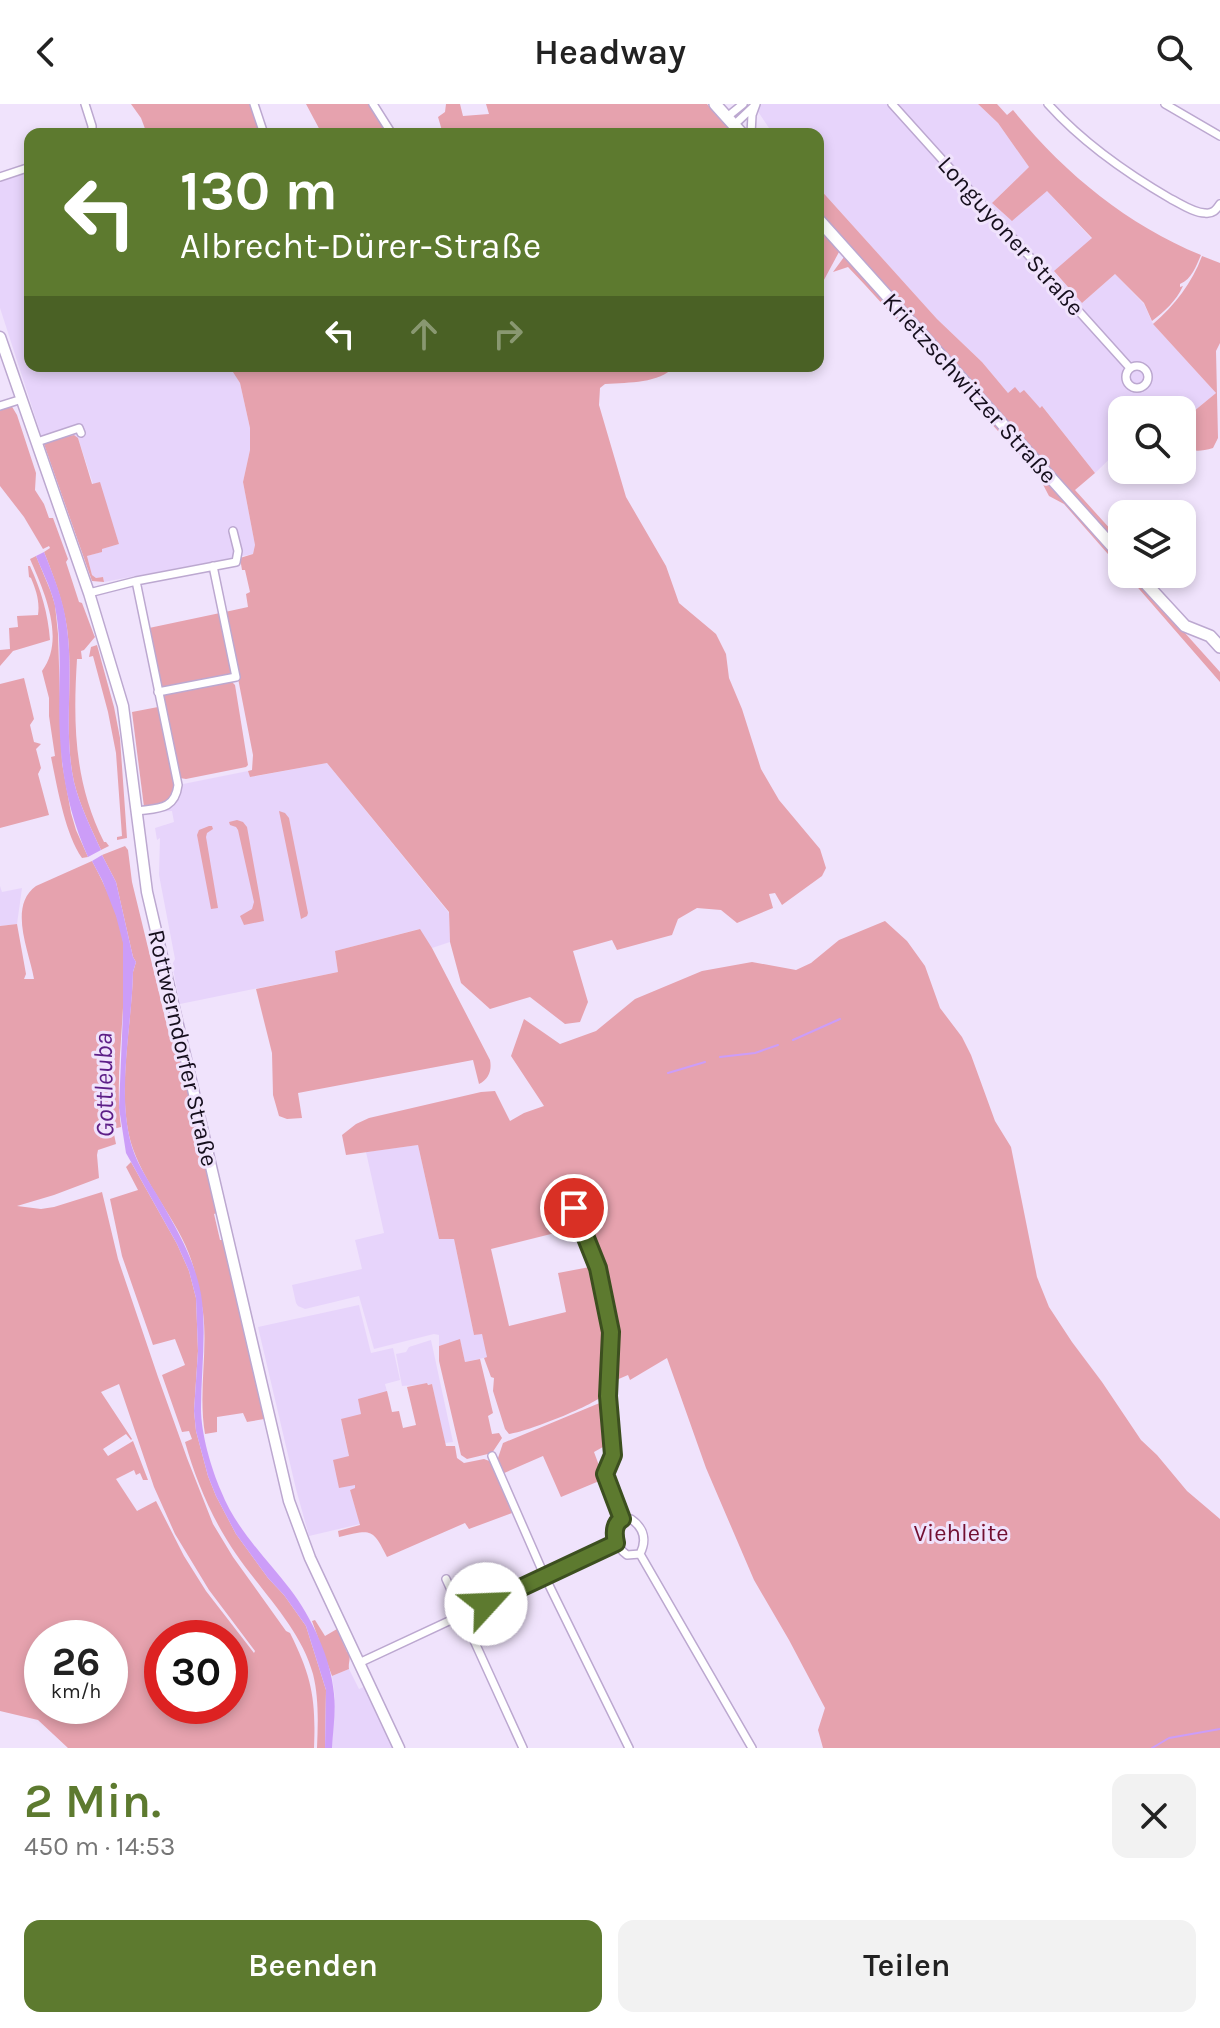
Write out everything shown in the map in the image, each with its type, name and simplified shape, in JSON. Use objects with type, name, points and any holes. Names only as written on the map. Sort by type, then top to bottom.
[{"type":"main road","points":[[715,104],[735,126]]},
{"type":"main road","name":"Krietzschwitzer Straße","points":[[824,226],[1108,541]]},
{"type":"main road","name":"Rottwerndorfer Straße","points":[[0,337],[89,593],[123,706],[147,892],[289,1501],[310,1558],[399,1748]]},
{"type":"main road","points":[[1150,588],[1185,626],[1210,636],[1220,647]]},
{"type":"street","points":[[85,104],[92,128]]},
{"type":"street","points":[[254,104],[262,128]]},
{"type":"street","points":[[373,104],[388,128]]},
{"type":"street","points":[[735,126],[743,104]]},
{"type":"street","points":[[735,126],[756,104]]},
{"type":"street","points":[[750,128],[756,104]]},
{"type":"street","name":"Longuyoner Straße","points":[[892,104],[1130,368]]},
{"type":"street","points":[[1048,104],[1106,157],[1154,189],[1204,213],[1211,213],[1220,204]]},
{"type":"street","points":[[1165,104],[1220,136]]},
{"type":"street","points":[[0,177],[24,169]]},
{"type":"street","points":[[0,406],[22,399]]},
{"type":"street","points":[[37,442],[79,428],[81,433]]},
{"type":"street","points":[[89,593],[236,562],[238,551],[233,531]]},
{"type":"street","points":[[158,692],[236,677],[213,566]]},
{"type":"street","points":[[136,581],[178,783],[175,800],[166,807],[137,811]]},
{"type":"street","points":[[574,1208],[598,1268],[611,1332],[608,1396],[613,1455],[605,1474],[622,1519]]},
{"type":"street","points":[[492,1456],[545,1577],[629,1748]]},
{"type":"street","points":[[640,1554],[627,1555],[616,1543],[615,1529],[622,1519],[631,1519],[639,1525],[644,1542],[640,1554],[752,1748]]},
{"type":"street","points":[[359,1663],[616,1543]]},
{"type":"street","points":[[446,1579],[523,1748]]},
{"type":"shaded area","points":[[753,104],[978,104],[998,123],[1029,167],[993,202],[1047,191],[1092,239],[1054,272],[1082,303],[1115,274],[1144,304],[1153,324],[1216,393],[1196,409],[1196,396],[1108,396],[1108,460],[1095,473],[1043,407],[1020,393],[1008,393],[824,194],[824,128],[769,128]]},
{"type":"shaded area","points":[[24,174],[24,372],[233,372],[240,383],[250,428],[250,450],[243,482],[255,545],[253,554],[104,582],[103,577],[92,575],[87,556],[119,544],[99,483],[93,484],[78,438],[44,444],[0,308],[0,182]]},
{"type":"shaded area","points":[[44,552],[61,599],[67,628],[69,744],[74,782],[101,850],[88,857],[72,813],[63,768],[57,619],[52,596],[36,556]]},
{"type":"shaded area","points":[[327,763],[449,913],[450,942],[432,948],[419,929],[335,951],[338,972],[180,1004],[159,875],[160,838],[157,840],[155,828],[174,822],[172,811],[151,812],[150,806],[166,802],[175,786],[183,784],[248,771],[251,777]]},
{"type":"shaded area","points":[[102,855],[116,882],[136,962],[126,1060],[127,1126],[138,1161],[190,1257],[201,1294],[204,1323],[201,1418],[207,1450],[227,1505],[298,1600],[319,1639],[329,1666],[334,1694],[332,1748],[325,1748],[326,1690],[306,1626],[236,1534],[208,1476],[196,1431],[196,1298],[177,1244],[126,1153],[119,1108],[123,943],[116,916],[92,861]]},
{"type":"shaded area","points":[[0,886],[2,892],[22,888],[17,924],[0,926]]},
{"type":"shaded area","points":[[418,1145],[439,1239],[454,1239],[474,1335],[482,1333],[488,1357],[465,1362],[460,1340],[439,1346],[439,1335],[434,1334],[374,1349],[359,1296],[305,1309],[296,1303],[292,1285],[362,1269],[355,1240],[384,1233],[366,1152]]},
{"type":"shaded area","points":[[359,1305],[371,1353],[393,1348],[400,1380],[385,1384],[391,1407],[341,1420],[356,1488],[350,1490],[360,1524],[309,1536],[258,1327]]},
{"type":"shaded area","points":[[431,1340],[453,1442],[445,1443],[432,1384],[402,1386],[396,1354]]},
{"type":"shaded area","points":[[349,1669],[359,1689],[366,1686],[394,1748],[332,1748],[335,1697],[332,1676]]},
{"type":"green space","points":[[131,104],[250,104],[258,128],[145,128]]},
{"type":"green space","points":[[306,104],[371,104],[385,128],[319,128]]},
{"type":"green space","points":[[446,104],[460,104],[463,116],[489,114],[486,104],[707,104],[729,128],[441,128],[438,117],[445,112]]},
{"type":"green space","points":[[978,104],[997,104],[1007,115],[1013,110],[1053,155],[1098,194],[1147,228],[1201,255],[1191,276],[1180,284],[1180,287],[1183,286],[1177,296],[1152,321],[1144,303],[1115,274],[1082,303],[1054,271],[1092,238],[1047,191],[1012,221],[992,203],[1029,167],[998,123]]},
{"type":"green space","points":[[824,194],[1008,393],[1015,387],[1020,393],[1024,390],[1040,408],[1042,406],[1095,473],[1075,490],[1108,527],[1108,534],[824,219]]},
{"type":"green space","points":[[824,233],[839,252],[824,280]]},
{"type":"green space","points":[[1202,256],[1220,263],[1220,343],[1216,351],[1218,438],[1213,448],[1197,451],[1196,409],[1216,393],[1153,324],[1169,309],[1193,275]]},
{"type":"green space","points":[[847,257],[1108,547],[1108,554],[1064,504],[1049,496],[1038,475],[848,267],[833,272]]},
{"type":"green space","points":[[233,372],[669,372],[652,379],[605,384],[600,388],[599,405],[626,497],[666,566],[679,603],[716,634],[726,654],[729,678],[761,769],[779,800],[820,849],[826,868],[822,876],[782,905],[775,893],[769,894],[773,908],[737,923],[721,910],[697,908],[678,919],[672,935],[617,950],[612,940],[573,951],[588,1002],[580,1022],[565,1024],[530,997],[490,1009],[461,983],[450,942],[449,912],[327,763],[250,777],[248,771],[252,770],[253,755],[225,612],[248,607],[246,594],[250,592],[240,558],[253,554],[255,545],[243,482],[250,450],[250,428],[240,383]]},
{"type":"green space","points":[[11,405],[36,473],[35,490],[49,518],[53,518],[79,602],[95,637],[81,651],[82,659],[77,659],[75,707],[81,775],[94,820],[109,846],[101,850],[74,782],[69,744],[69,647],[58,589],[44,552],[50,548],[43,549],[0,486],[0,409]]},
{"type":"green space","points":[[74,435],[78,438],[92,484],[100,482],[119,544],[87,556],[92,575],[103,577],[104,582],[92,581],[44,444]]},
{"type":"green space","points":[[36,556],[55,605],[62,763],[71,813],[88,857],[82,858],[66,823],[51,757],[55,756],[49,698],[42,671],[49,658],[52,630],[46,600],[30,559]]},
{"type":"green space","points":[[28,566],[43,602],[50,640],[13,651],[0,666],[0,650],[10,649],[9,628],[18,627],[17,616],[38,615],[37,596]]},
{"type":"green space","points":[[1138,588],[1145,588],[1220,672],[1220,682]]},
{"type":"green space","points":[[220,613],[232,668],[230,676],[161,689],[149,628]]},
{"type":"green space","points":[[97,645],[120,738],[127,838],[117,840],[122,836],[116,753],[93,656],[89,657],[91,647]]},
{"type":"green space","points":[[24,678],[34,719],[30,725],[34,742],[41,744],[36,749],[41,768],[38,774],[49,815],[0,828],[0,684]]},
{"type":"green space","points":[[231,681],[235,685],[248,765],[180,778],[162,693]]},
{"type":"green space","points":[[158,707],[175,786],[172,798],[144,807],[132,712]]},
{"type":"green space","points":[[279,811],[289,818],[308,913],[301,919]]},
{"type":"green space","points":[[237,820],[247,827],[264,921],[244,925],[240,916],[252,909],[254,902],[238,830],[229,822]]},
{"type":"green space","points":[[209,826],[213,829],[206,837],[218,908],[211,909],[197,835],[199,830]]},
{"type":"green space","points":[[125,846],[169,1034],[176,1038],[217,1213],[214,1214],[220,1240],[223,1240],[264,1419],[247,1422],[243,1413],[217,1417],[217,1432],[205,1434],[202,1403],[204,1327],[194,1269],[182,1238],[139,1164],[125,1107],[126,1062],[136,962],[116,882],[102,855]]},
{"type":"green space","points":[[92,861],[106,889],[123,941],[119,1074],[121,1127],[113,1129],[116,1144],[98,1150],[99,1178],[17,1206],[54,1207],[102,1192],[118,1259],[213,1524],[233,1557],[290,1633],[303,1663],[313,1702],[314,1748],[68,1748],[42,1724],[128,1724],[128,1620],[24,1620],[24,1717],[0,1711],[0,926],[17,924],[26,974],[24,979],[34,979],[22,917],[28,895],[36,886]],"holes":[[[119,1384],[154,1487],[175,1534],[209,1590],[232,1620],[248,1620],[248,1642],[255,1651],[248,1645],[248,1724],[144,1724],[144,1620],[228,1620],[184,1556],[156,1501],[137,1511],[116,1479],[134,1470],[136,1475],[140,1473],[143,1480],[148,1480],[133,1441],[108,1456],[103,1449],[126,1434],[132,1439],[101,1392]]]},
{"type":"green space","name":"Viehleite","points":[[885,921],[907,941],[925,966],[940,1008],[962,1037],[995,1121],[1011,1147],[1037,1277],[1049,1307],[1141,1440],[1187,1491],[1220,1519],[1220,1748],[823,1748],[818,1730],[825,1708],[754,1580],[706,1468],[667,1358],[630,1380],[628,1375],[614,1381],[611,1392],[613,1345],[610,1304],[603,1282],[579,1227],[491,1249],[509,1326],[566,1312],[558,1273],[595,1266],[609,1333],[606,1393],[560,1417],[509,1434],[493,1391],[494,1378],[484,1358],[487,1357],[482,1334],[474,1335],[454,1239],[439,1239],[418,1145],[346,1155],[342,1135],[369,1118],[495,1091],[510,1121],[544,1106],[511,1056],[524,1019],[560,1044],[596,1031],[635,999],[702,971],[752,962],[796,970],[811,963],[839,940]]},
{"type":"green space","points":[[420,929],[490,1060],[487,1077],[479,1084],[473,1060],[298,1093],[302,1118],[279,1116],[273,1095],[272,1053],[256,989],[338,972],[335,951]]},
{"type":"green space","points":[[131,1162],[177,1244],[196,1298],[198,1351],[194,1411],[208,1476],[236,1534],[306,1626],[326,1690],[325,1748],[317,1748],[316,1692],[307,1657],[280,1611],[228,1541],[206,1500],[185,1442],[192,1439],[189,1431],[182,1432],[162,1375],[185,1365],[175,1339],[153,1345],[122,1256],[110,1199],[138,1190],[126,1167]]},
{"type":"green space","points":[[460,1339],[465,1362],[480,1359],[493,1413],[488,1416],[492,1434],[499,1433],[502,1438],[492,1453],[467,1459],[461,1455],[439,1361],[439,1346]]},
{"type":"green space","points":[[432,1384],[446,1446],[455,1446],[457,1458],[464,1463],[484,1459],[492,1462],[512,1513],[469,1529],[465,1523],[387,1557],[378,1540],[369,1533],[339,1537],[338,1531],[360,1525],[350,1490],[355,1485],[339,1488],[333,1460],[349,1456],[341,1419],[361,1414],[358,1399],[387,1391],[392,1412],[399,1411],[403,1428],[416,1425],[407,1387]]},
{"type":"green space","points":[[602,1402],[606,1404],[610,1443],[594,1452],[604,1479],[561,1497],[543,1456],[502,1474],[497,1461],[503,1443]]},
{"type":"green space","points":[[315,1620],[325,1636],[337,1629],[349,1652],[349,1669],[332,1676],[312,1621]]},
{"type":"waterway","points":[[793,1040],[840,1019]]},
{"type":"waterway","points":[[720,1057],[755,1053],[778,1045]]},
{"type":"waterway","points":[[668,1073],[705,1062]]},
{"type":"waterway","points":[[1152,1748],[1169,1738],[1220,1729]]},
{"type":"route","points":[[486,1604],[616,1543],[615,1529],[622,1519],[605,1474],[613,1455],[608,1396],[611,1332],[598,1268],[574,1208]]},
{"type":"water label","name":"Gottleuba","points":[[104,1085]]}]
